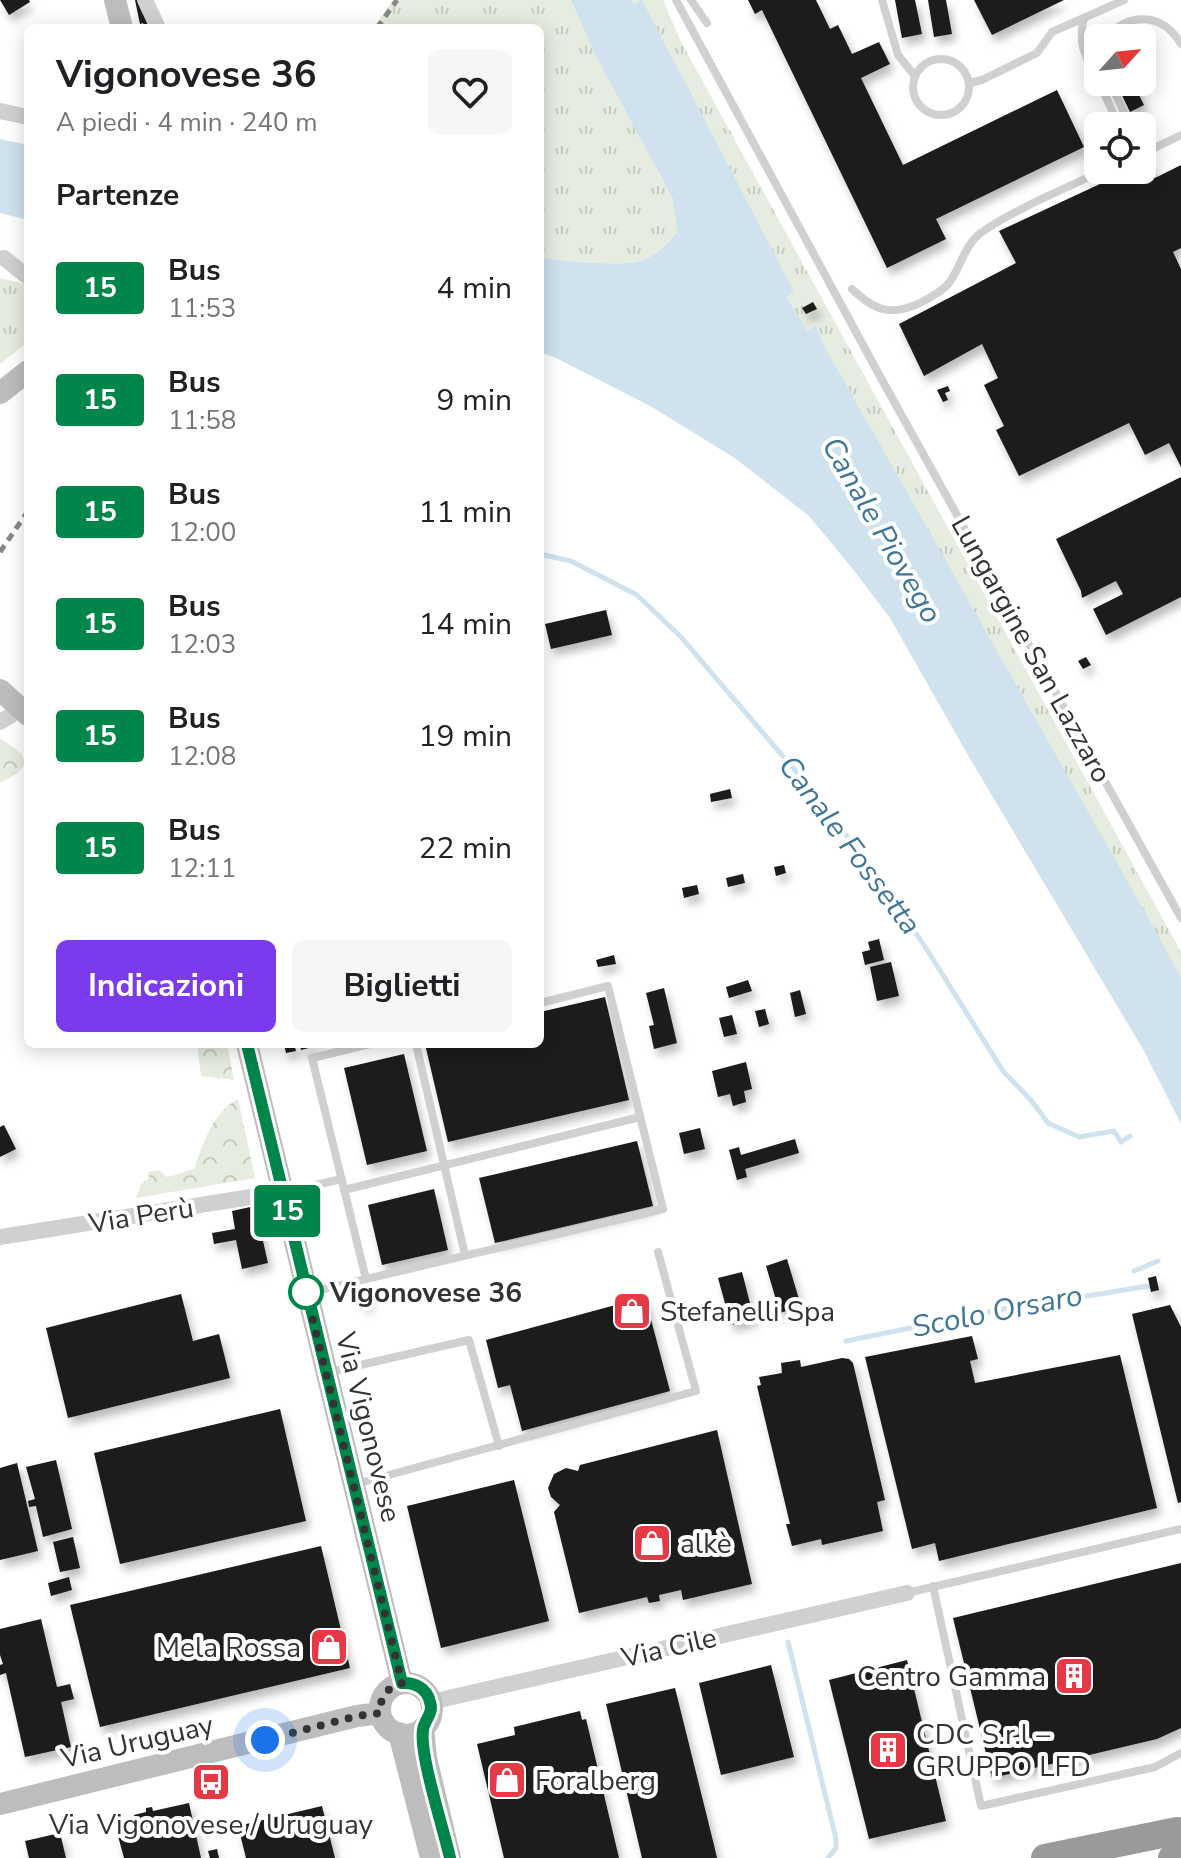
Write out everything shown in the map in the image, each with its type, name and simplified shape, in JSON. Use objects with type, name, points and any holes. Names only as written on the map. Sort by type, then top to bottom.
[{"type":"highway","points":[[1045,1858],[1178,1843]]},
{"type":"highway","points":[[1107,1858],[1178,1843]]},
{"type":"main road","points":[[115,0],[121,24]]},
{"type":"main road","points":[[0,393],[24,374]]},
{"type":"main road","points":[[0,690],[23,711]]},
{"type":"main road","name":"Via Vigonovese","points":[[248,1048],[402,1683]]},
{"type":"main road","points":[[402,1683],[416,1685],[431,1702],[430,1716],[423,1728],[410,1734],[399,1733],[387,1726],[380,1713],[386,1691],[402,1683]]},
{"type":"main road","name":"Via Uruguay","points":[[0,1804],[357,1716],[380,1713]]},
{"type":"main road","points":[[423,1728],[426,1758],[450,1858]]},
{"type":"main road","points":[[399,1733],[431,1858]]},
{"type":"street","points":[[145,0],[156,24]]},
{"type":"street","points":[[0,111],[24,116]]},
{"type":"street","points":[[2,257],[24,262]]},
{"type":"street","points":[[2,257],[24,274]]},
{"type":"street","points":[[0,722],[23,711]]},
{"type":"street","name":"Via Perù","points":[[0,1237],[282,1192]]},
{"type":"street","name":"Via Cile","points":[[431,1702],[907,1593]]},
{"type":"lane","name":"Lungargine San Lazzaro","points":[[676,0],[882,380],[1181,918]]},
{"type":"lane","points":[[691,0],[707,23]]},
{"type":"lane","points":[[882,0],[898,55],[915,76]]},
{"type":"lane","points":[[969,83],[982,80],[1037,53],[1052,32],[1124,0]]},
{"type":"lane","points":[[1084,18],[1079,36],[1084,48]]},
{"type":"lane","points":[[1121,24],[1132,19],[1145,19],[1172,30],[1181,44]]},
{"type":"lane","points":[[945,59],[956,63],[965,71],[969,83],[967,98],[959,109],[945,115],[930,113],[919,104],[913,90],[915,76],[922,66],[933,60],[945,59]]},
{"type":"lane","points":[[1156,147],[1181,135]]},
{"type":"lane","points":[[852,289],[868,304],[882,309],[908,309],[942,291],[956,272],[966,248],[985,230],[1084,180]]},
{"type":"lane","points":[[306,1293],[663,1209],[608,986],[544,1002]]},
{"type":"lane","points":[[353,1048],[312,1058],[366,1279]]},
{"type":"lane","points":[[417,1048],[465,1255]]},
{"type":"lane","points":[[344,1190],[640,1117]]},
{"type":"lane","points":[[282,1192],[342,1179]]},
{"type":"lane","points":[[352,1485],[696,1391],[658,1252]]},
{"type":"lane","points":[[326,1373],[469,1340],[499,1446]]},
{"type":"lane","points":[[907,1593],[1181,1529]]},
{"type":"lane","points":[[933,1586],[981,1806],[1155,1767],[1181,1753]]},
{"type":"green space","points":[[393,0],[571,0],[595,55],[673,199],[677,232],[654,254],[636,262],[544,258],[544,24],[376,24]]},
{"type":"green space","points":[[632,0],[663,0],[680,40],[1181,952],[1181,978],[816,327],[807,332],[787,296],[794,291],[642,1],[634,4]]},
{"type":"green space","points":[[0,278],[24,284],[24,345],[0,364]]},
{"type":"green space","points":[[0,738],[22,754],[24,766],[0,783]]},
{"type":"green space","points":[[198,1048],[228,1048],[234,1080],[201,1076]]},
{"type":"green space","points":[[238,1099],[255,1178],[136,1198],[141,1184],[149,1178],[148,1172],[159,1170],[167,1177],[194,1169],[215,1120]]},
{"type":"water","name":"Canale Piovego","points":[[571,0],[632,0],[634,4],[642,0],[794,291],[787,297],[807,331],[816,326],[825,347],[1181,978],[1181,1124],[1144,1051],[890,618],[852,568],[809,516],[736,459],[652,407],[544,354],[544,258],[636,262],[664,247],[677,232],[673,199],[595,55]]},
{"type":"water","points":[[0,139],[24,144],[24,219],[0,213]]},
{"type":"building","points":[[0,0],[29,0],[30,2],[9,15]]},
{"type":"building","points":[[135,0],[141,0],[153,24],[140,24]]},
{"type":"building","points":[[748,0],[816,0],[830,29],[838,25],[852,54],[879,42],[890,64],[861,78],[903,165],[1057,90],[1084,147],[936,219],[946,239],[887,268],[762,10],[755,14]]},
{"type":"building","points":[[895,0],[915,0],[922,34],[902,38]]},
{"type":"building","points":[[928,0],[946,0],[952,34],[934,37]]},
{"type":"building","points":[[974,0],[1064,0],[992,35]]},
{"type":"building","points":[[1122,96],[1140,96],[1144,105],[1130,112]]},
{"type":"building","points":[[1181,165],[1181,248],[1173,252],[1181,269],[1181,467],[1169,443],[1145,455],[1129,423],[1019,476],[996,430],[1004,426],[984,385],[998,378],[982,344],[924,376],[899,324],[1016,263],[999,231],[1100,184],[1156,184],[1156,178]]},
{"type":"building","points":[[813,302],[817,309],[806,314],[802,308]]},
{"type":"building","points":[[948,386],[950,391],[945,393],[948,400],[943,402],[937,390]]},
{"type":"building","points":[[1181,477],[1181,597],[1106,635],[1093,609],[1123,594],[1116,581],[1082,598],[1056,539]]},
{"type":"building","points":[[606,610],[612,635],[551,649],[545,624]]},
{"type":"building","points":[[1086,657],[1091,665],[1083,669],[1078,661]]},
{"type":"building","points":[[730,789],[732,798],[711,802],[710,794]]},
{"type":"building","points":[[784,865],[786,873],[776,876],[774,867]]},
{"type":"building","points":[[743,874],[745,883],[728,887],[726,878]]},
{"type":"building","points":[[697,885],[699,894],[684,898],[682,888]]},
{"type":"building","points":[[879,939],[884,960],[865,965],[862,952],[870,950],[868,942]]},
{"type":"building","points":[[614,955],[616,964],[598,967],[596,960]]},
{"type":"building","points":[[891,962],[899,996],[877,1001],[870,967]]},
{"type":"building","points":[[748,980],[752,991],[729,998],[726,987]]},
{"type":"building","points":[[664,988],[677,1043],[654,1049],[649,1026],[654,1025],[646,993]]},
{"type":"building","points":[[800,990],[806,1014],[795,1017],[790,993]]},
{"type":"building","points":[[605,997],[629,1100],[448,1142],[426,1048],[544,1048],[544,1011]]},
{"type":"building","points":[[765,1009],[769,1024],[759,1027],[755,1011]]},
{"type":"building","points":[[732,1015],[737,1034],[724,1037],[719,1018]]},
{"type":"building","points":[[285,1048],[295,1048],[296,1051],[286,1053]]},
{"type":"building","points":[[404,1054],[427,1151],[367,1165],[344,1068]]},
{"type":"building","points":[[746,1062],[752,1089],[744,1091],[746,1102],[733,1106],[730,1094],[718,1097],[712,1071]]},
{"type":"building","points":[[4,1125],[16,1149],[0,1157],[0,1127]]},
{"type":"building","points":[[700,1128],[705,1149],[684,1154],[679,1133]]},
{"type":"building","points":[[795,1139],[799,1153],[745,1169],[747,1177],[737,1180],[729,1150],[739,1147],[741,1155]]},
{"type":"building","points":[[637,1141],[653,1206],[495,1243],[479,1178]]},
{"type":"building","points":[[434,1189],[448,1250],[382,1265],[368,1205]]},
{"type":"building","points":[[255,1206],[268,1263],[242,1269],[236,1240],[214,1244],[212,1233],[235,1229],[232,1211]]},
{"type":"building","points":[[787,1259],[801,1306],[780,1313],[766,1266]]},
{"type":"building","points":[[742,1272],[754,1319],[731,1325],[718,1278]]},
{"type":"building","points":[[1156,1276],[1159,1290],[1151,1292],[1148,1278]]},
{"type":"building","points":[[181,1294],[193,1341],[219,1334],[230,1378],[68,1418],[46,1328]]},
{"type":"building","points":[[367,1296],[370,1304],[362,1306],[360,1297]]},
{"type":"building","points":[[645,1297],[670,1391],[522,1431],[510,1385],[498,1388],[486,1340]]},
{"type":"building","points":[[1170,1305],[1181,1327],[1181,1502],[1178,1503],[1132,1314]]},
{"type":"building","points":[[972,1336],[978,1359],[970,1361],[975,1383],[1120,1355],[1157,1508],[939,1561],[935,1543],[912,1549],[865,1357]]},
{"type":"building","points":[[842,1358],[853,1363],[885,1500],[877,1502],[883,1531],[822,1545],[821,1539],[792,1546],[786,1524],[790,1524],[757,1386],[761,1385],[759,1377],[782,1373],[781,1363],[800,1360],[801,1367]]},
{"type":"building","points":[[280,1409],[306,1521],[120,1564],[94,1453]]},
{"type":"building","name":"alkè","points":[[717,1430],[752,1584],[683,1600],[681,1590],[659,1595],[660,1601],[649,1603],[647,1597],[579,1613],[554,1512],[560,1505],[551,1497],[548,1488],[554,1474],[566,1468],[578,1471],[580,1465]]},
{"type":"building","points":[[56,1460],[72,1529],[43,1537],[36,1506],[29,1507],[28,1501],[35,1499],[26,1467]]},
{"type":"building","points":[[17,1463],[38,1551],[0,1560],[0,1468]]},
{"type":"building","points":[[514,1480],[549,1621],[441,1648],[407,1506]]},
{"type":"building","points":[[73,1537],[80,1568],[60,1572],[53,1542]]},
{"type":"building","points":[[321,1546],[350,1668],[100,1727],[70,1605]]},
{"type":"building","name":"Centro Gamma","points":[[1181,1563],[1181,1728],[1157,1739],[992,1778],[953,1618]]},
{"type":"building","points":[[69,1577],[72,1590],[51,1596],[48,1583]]},
{"type":"building","points":[[41,1619],[57,1687],[70,1684],[74,1699],[61,1702],[71,1747],[25,1757],[6,1673],[0,1675],[0,1665],[3,1664],[0,1629]]},
{"type":"building","name":"CDC S.r.l – GRUPPO LFD","points":[[907,1660],[946,1821],[869,1839],[829,1680]]},
{"type":"building","points":[[771,1665],[794,1757],[721,1775],[699,1683]]},
{"type":"building","points":[[675,1688],[717,1858],[642,1858],[606,1704]]},
{"type":"building","points":[[580,1711],[582,1720],[586,1719],[619,1858],[504,1858],[477,1744],[515,1735],[514,1727]]},
{"type":"building","points":[[189,1803],[201,1858],[124,1858],[118,1836],[137,1832],[134,1815],[146,1812],[146,1808],[152,1807],[153,1811]]},
{"type":"building","points":[[322,1806],[335,1858],[246,1858],[238,1826]]},
{"type":"building","points":[[60,1833],[66,1858],[29,1858],[25,1841]]},
{"type":"building","points":[[217,1849],[219,1858],[210,1858],[208,1851]]},
{"type":"waterway","name":"Canale Fossetta","points":[[544,555],[571,561],[637,595],[681,637],[817,796],[924,945],[1003,1071],[1048,1123],[1079,1137],[1114,1131],[1121,1142],[1130,1136]]},
{"type":"waterway","points":[[1134,1271],[1158,1261]]},
{"type":"waterway","name":"Scolo Orsaro","points":[[846,1341],[1073,1295],[1081,1297],[1148,1286]]},
{"type":"waterway","name":"Scolo Orsaro","points":[[788,1642],[836,1839],[836,1848],[828,1858]]},
{"type":"railway","points":[[380,24],[397,0]]},
{"type":"railway","points":[[0,552],[24,517]]},
{"type":"bus line","name":"15","points":[[248,1048],[402,1683],[416,1685],[431,1702],[430,1716],[423,1728],[426,1758],[450,1858]]},
{"type":"place","name":"Vigonovese 36","points":[[306,1292]]},
{"type":"place","name":"Stefanelli Spa","points":[[632,1311]]},
{"type":"place","name":"alkè","points":[[652,1543]]},
{"type":"place","name":"Mela Rossa","points":[[329,1647]]},
{"type":"place","name":"Centro Gamma","points":[[1074,1676]]},
{"type":"place","name":"CDC S.r.l – GRUPPO LFD","points":[[888,1750]]},
{"type":"place","name":"Foralberg","points":[[507,1780]]},
{"type":"place","name":"Via Vigonovese / Uruguay","points":[[211,1782]]},
{"type":"route","points":[[265,1740],[380,1713],[386,1691],[402,1683],[306,1292]]}]
